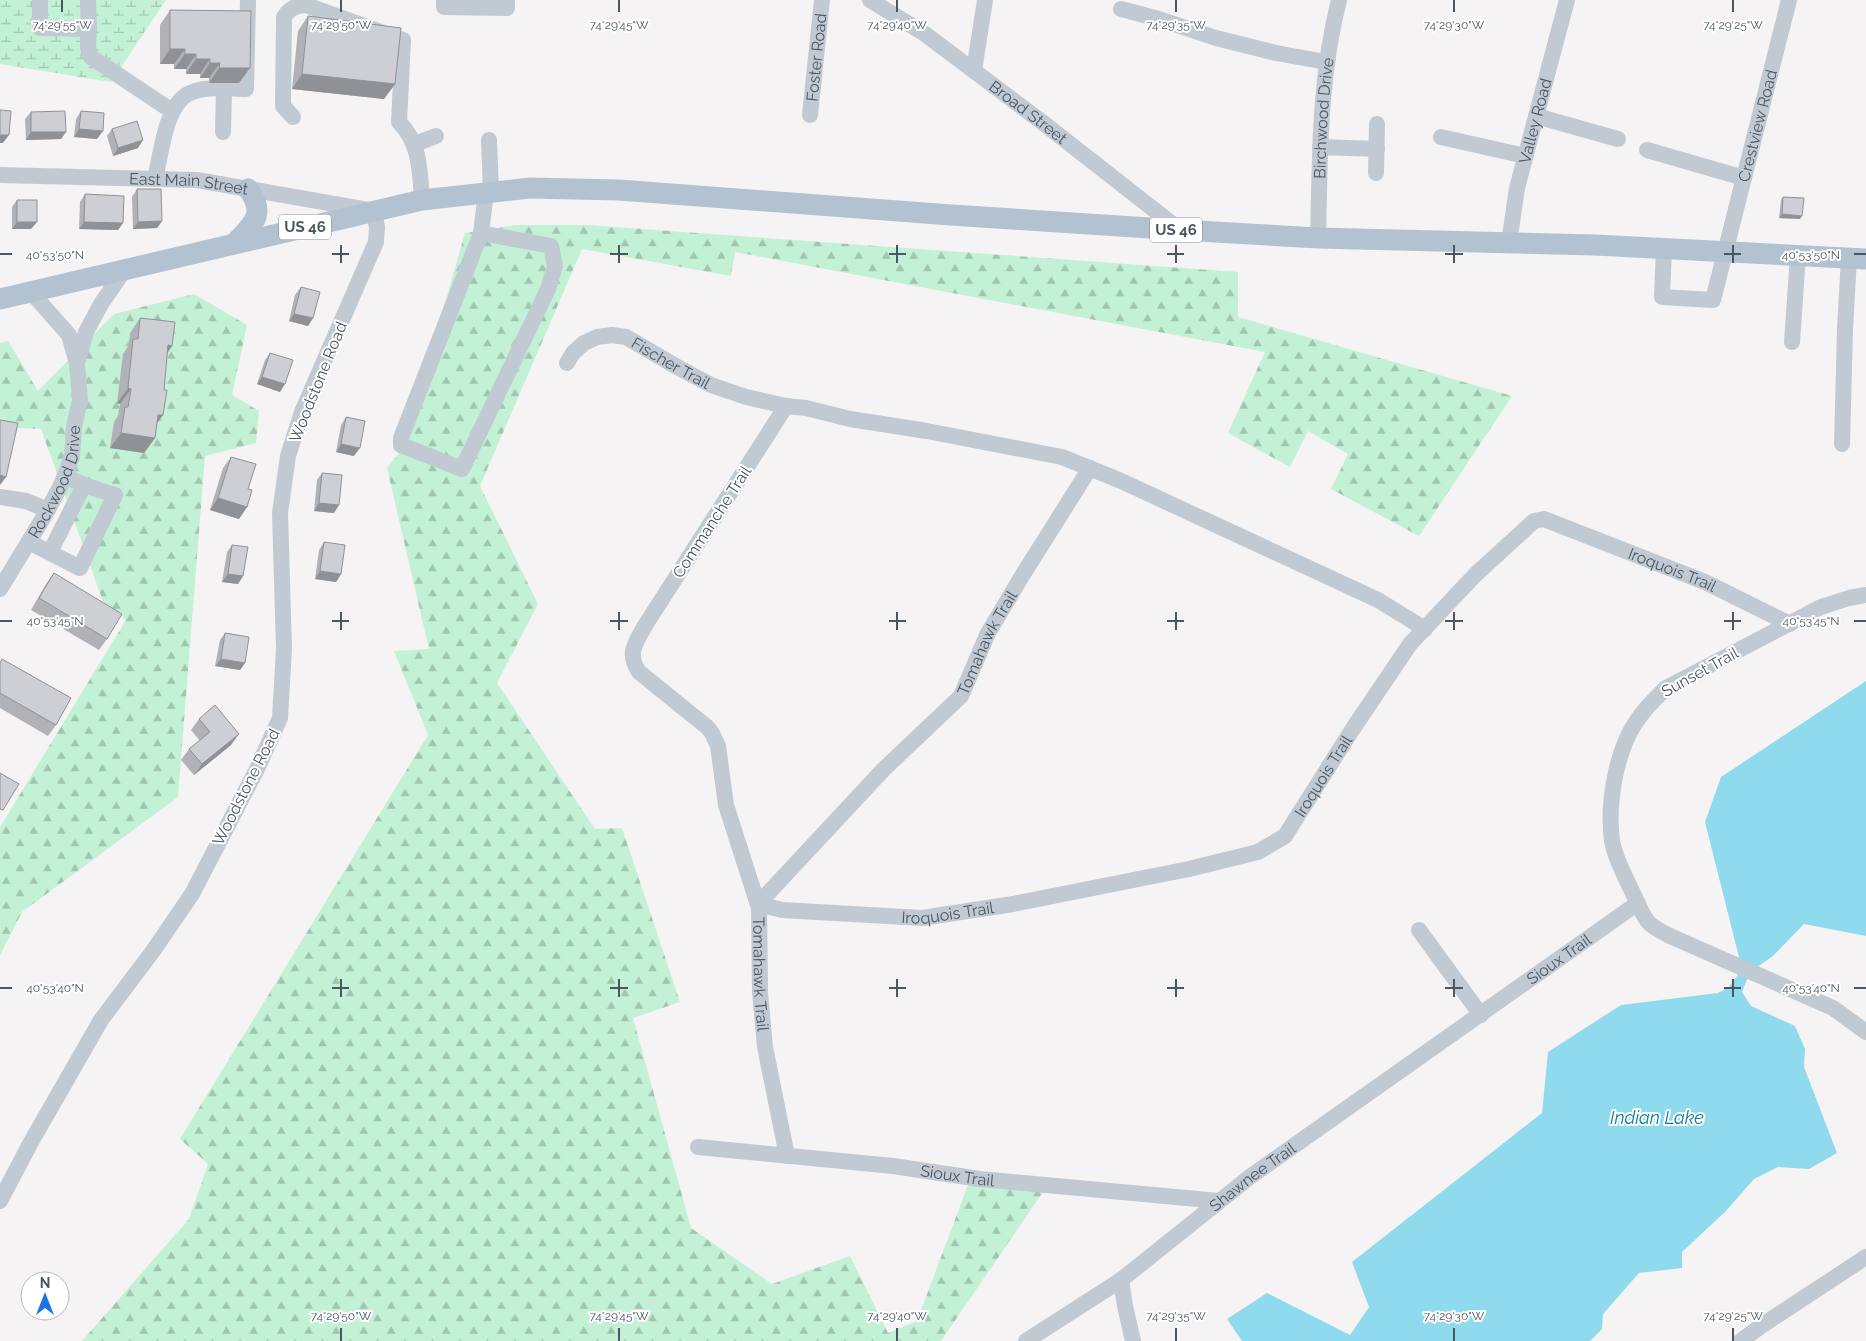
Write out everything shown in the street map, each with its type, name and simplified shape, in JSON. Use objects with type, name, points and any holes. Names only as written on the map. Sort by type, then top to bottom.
[{"type":"main road","name":"US 46","points":[[0,299],[125,268],[422,200],[530,188],[619,190],[950,215],[1318,238],[1664,248],[1858,259]]},
{"type":"main road","points":[[235,243],[255,222],[257,212],[256,200],[248,189]]},
{"type":"street","points":[[40,0],[40,28],[89,29]]},
{"type":"street","points":[[88,0],[88,48],[91,57],[172,111]]},
{"type":"street","points":[[155,179],[172,111],[182,98],[188,93],[205,89],[246,89],[248,0]]},
{"type":"street","points":[[444,0],[444,7],[507,8],[507,0]]},
{"type":"street","name":"Foster Road","points":[[810,115],[822,0]]},
{"type":"street","name":"Broad Street","points":[[870,0],[925,34],[1180,230]]},
{"type":"street","points":[[974,71],[985,0]]},
{"type":"street","name":"Birchwood Drive","points":[[1318,238],[1321,104],[1330,34],[1339,0]]},
{"type":"street","name":"Valley Road","points":[[1509,243],[1517,188],[1567,0]]},
{"type":"street","name":"Crestview Road","points":[[1664,248],[1662,297],[1714,300],[1790,0]]},
{"type":"street","points":[[293,117],[283,106],[284,17],[290,9],[306,2],[403,40],[399,122],[408,131],[415,144],[420,171],[422,200]]},
{"type":"street","points":[[1121,9],[1276,54],[1326,62]]},
{"type":"street","points":[[223,132],[224,89]]},
{"type":"street","points":[[1536,116],[1618,138]]},
{"type":"street","points":[[1376,173],[1377,124]]},
{"type":"street","points":[[415,144],[436,136]]},
{"type":"street","points":[[1441,137],[1525,156]]},
{"type":"street","points":[[481,233],[551,246],[556,266],[548,289],[462,469],[401,445],[401,438],[481,233],[489,192],[489,140]]},
{"type":"street","points":[[1320,147],[1377,149]]},
{"type":"street","points":[[1647,150],[1744,178]]},
{"type":"street","name":"East Main Street","points":[[0,175],[197,180],[374,212]]},
{"type":"street","name":"Woodstone Road","points":[[0,1201],[31,1142],[101,1020],[153,951],[192,894],[257,769],[280,718],[284,648],[280,513],[288,456],[302,412],[376,242],[377,227],[374,212]]},
{"type":"street","points":[[1792,342],[1798,255]]},
{"type":"street","points":[[1842,444],[1844,329],[1858,259]]},
{"type":"street","name":"Rockwood Drive","points":[[77,363],[86,332],[101,304],[125,268]]},
{"type":"street","name":"Rockwood Drive","points":[[0,589],[48,510],[64,476],[72,457],[74,427],[80,400],[77,363],[69,335],[31,292]]},
{"type":"street","name":"Fischer Trail","points":[[567,363],[573,353],[584,343],[597,337],[612,335],[626,337],[711,385],[746,397],[786,406]]},
{"type":"street","points":[[786,406],[806,408],[850,419],[1062,457],[1090,468],[1378,600],[1425,629]]},
{"type":"street","name":"Commanche Trail","points":[[758,904],[726,805],[716,739],[707,727],[639,672],[632,659],[632,652],[646,624],[786,406]]},
{"type":"street","name":"Tomahawk Trail","points":[[787,1156],[765,1047],[760,992],[758,904],[884,769],[961,696],[988,633],[1090,468]]},
{"type":"street","points":[[29,542],[80,568],[115,495],[64,476]]},
{"type":"street","points":[[50,552],[84,485]]},
{"type":"street","points":[[0,497],[26,501],[48,510]]},
{"type":"street","name":"Iroquois Trail","points":[[758,904],[782,910],[922,918],[1013,904],[1189,870],[1258,852],[1286,836],[1352,730],[1410,644],[1475,575],[1534,521],[1544,520],[1705,582],[1790,624]]},
{"type":"street","name":"Sunset Trail","points":[[1866,596],[1835,602],[1666,688],[1636,720],[1626,740],[1613,790],[1611,819],[1612,841],[1618,862],[1649,924],[1670,936],[1833,1008],[1866,1032]]},
{"type":"street","name":"Sioux Trail","points":[[1481,1014],[1638,903]]},
{"type":"street","points":[[1419,930],[1481,1014]]},
{"type":"street","name":"Shawnee Trail","points":[[1026,1341],[1121,1280],[1218,1201],[1481,1014]]},
{"type":"street","name":"Sioux Trail","points":[[698,1147],[893,1166],[980,1179],[1218,1201]]},
{"type":"street","points":[[1741,1341],[1866,1257]]},
{"type":"street","points":[[1121,1280],[1124,1306],[1133,1341]]},
{"type":"green space","points":[[0,0],[166,0],[111,82],[0,64]]},
{"type":"green space","points":[[516,225],[587,225],[1238,272],[1238,317],[1512,396],[1419,536],[1331,489],[1348,454],[1308,431],[1290,467],[1228,433],[1265,352],[735,252],[731,276],[582,249],[480,486],[538,604],[497,683],[595,829],[622,828],[680,1002],[633,1018],[691,1228],[772,1284],[850,1256],[888,1333],[917,1321],[968,1185],[1043,1192],[941,1341],[82,1341],[189,1219],[208,1164],[180,1139],[428,735],[394,651],[429,649],[387,468],[404,447],[465,233]]},
{"type":"green space","points":[[194,294],[247,325],[232,395],[259,411],[256,443],[205,456],[178,797],[22,912],[0,955],[0,827],[126,620],[104,604],[41,429],[0,427],[0,343],[8,341],[38,391],[114,314]]},
{"type":"water","name":"Indian Lake","points":[[1866,681],[1866,936],[1804,924],[1773,956],[1750,972],[1742,992],[1751,1006],[1795,1026],[1805,1049],[1804,1067],[1837,1153],[1809,1169],[1778,1167],[1754,1179],[1725,1212],[1682,1252],[1682,1268],[1639,1273],[1603,1314],[1602,1329],[1590,1341],[1242,1341],[1227,1319],[1267,1293],[1350,1335],[1369,1307],[1352,1262],[1542,1113],[1548,1052],[1621,1005],[1718,993],[1729,987],[1742,969],[1705,822],[1721,777]]},
{"type":"building","points":[[170,10],[251,11],[250,68],[219,68],[220,63],[210,63],[210,59],[196,59],[196,54],[185,54],[185,49],[170,49]]},
{"type":"building","points":[[308,16],[401,28],[395,84],[302,74]]},
{"type":"building","points":[[0,110],[11,111],[9,135],[0,135]]},
{"type":"building","points":[[65,111],[66,132],[31,132],[31,112]]},
{"type":"building","points":[[81,111],[104,113],[103,131],[79,129]]},
{"type":"building","points":[[137,121],[143,140],[118,148],[112,129]]},
{"type":"building","points":[[137,189],[161,189],[162,221],[138,222]]},
{"type":"building","points":[[85,194],[124,196],[123,223],[84,222]]},
{"type":"building","points":[[1783,197],[1804,198],[1802,216],[1782,214]]},
{"type":"building","points":[[17,200],[37,200],[37,222],[17,222]]},
{"type":"building","points":[[301,287],[320,292],[313,318],[294,314]]},
{"type":"building","points":[[140,318],[175,322],[172,346],[168,345],[164,390],[167,390],[163,415],[158,415],[155,438],[121,433],[125,407],[128,407],[131,389],[128,388],[133,339],[138,339]]},
{"type":"building","points":[[270,353],[293,360],[285,384],[262,377]]},
{"type":"building","points":[[346,417],[365,421],[360,448],[341,444]]},
{"type":"building","points":[[0,420],[18,423],[6,477],[0,475]]},
{"type":"building","points":[[231,457],[256,464],[248,489],[252,490],[247,507],[218,498]]},
{"type":"building","points":[[322,473],[342,475],[339,505],[319,503]]},
{"type":"building","points":[[324,542],[345,545],[341,574],[320,571]]},
{"type":"building","points":[[232,545],[248,547],[243,576],[228,574]]},
{"type":"building","points":[[54,573],[122,614],[107,639],[39,598]]},
{"type":"building","points":[[225,633],[249,637],[245,663],[221,659]]},
{"type":"building","points":[[2,659],[71,698],[56,725],[0,693],[0,663]]},
{"type":"building","points":[[215,705],[239,734],[202,764],[189,749],[210,732],[199,719]]},
{"type":"building","points":[[0,773],[19,784],[3,810],[0,809]]}]
